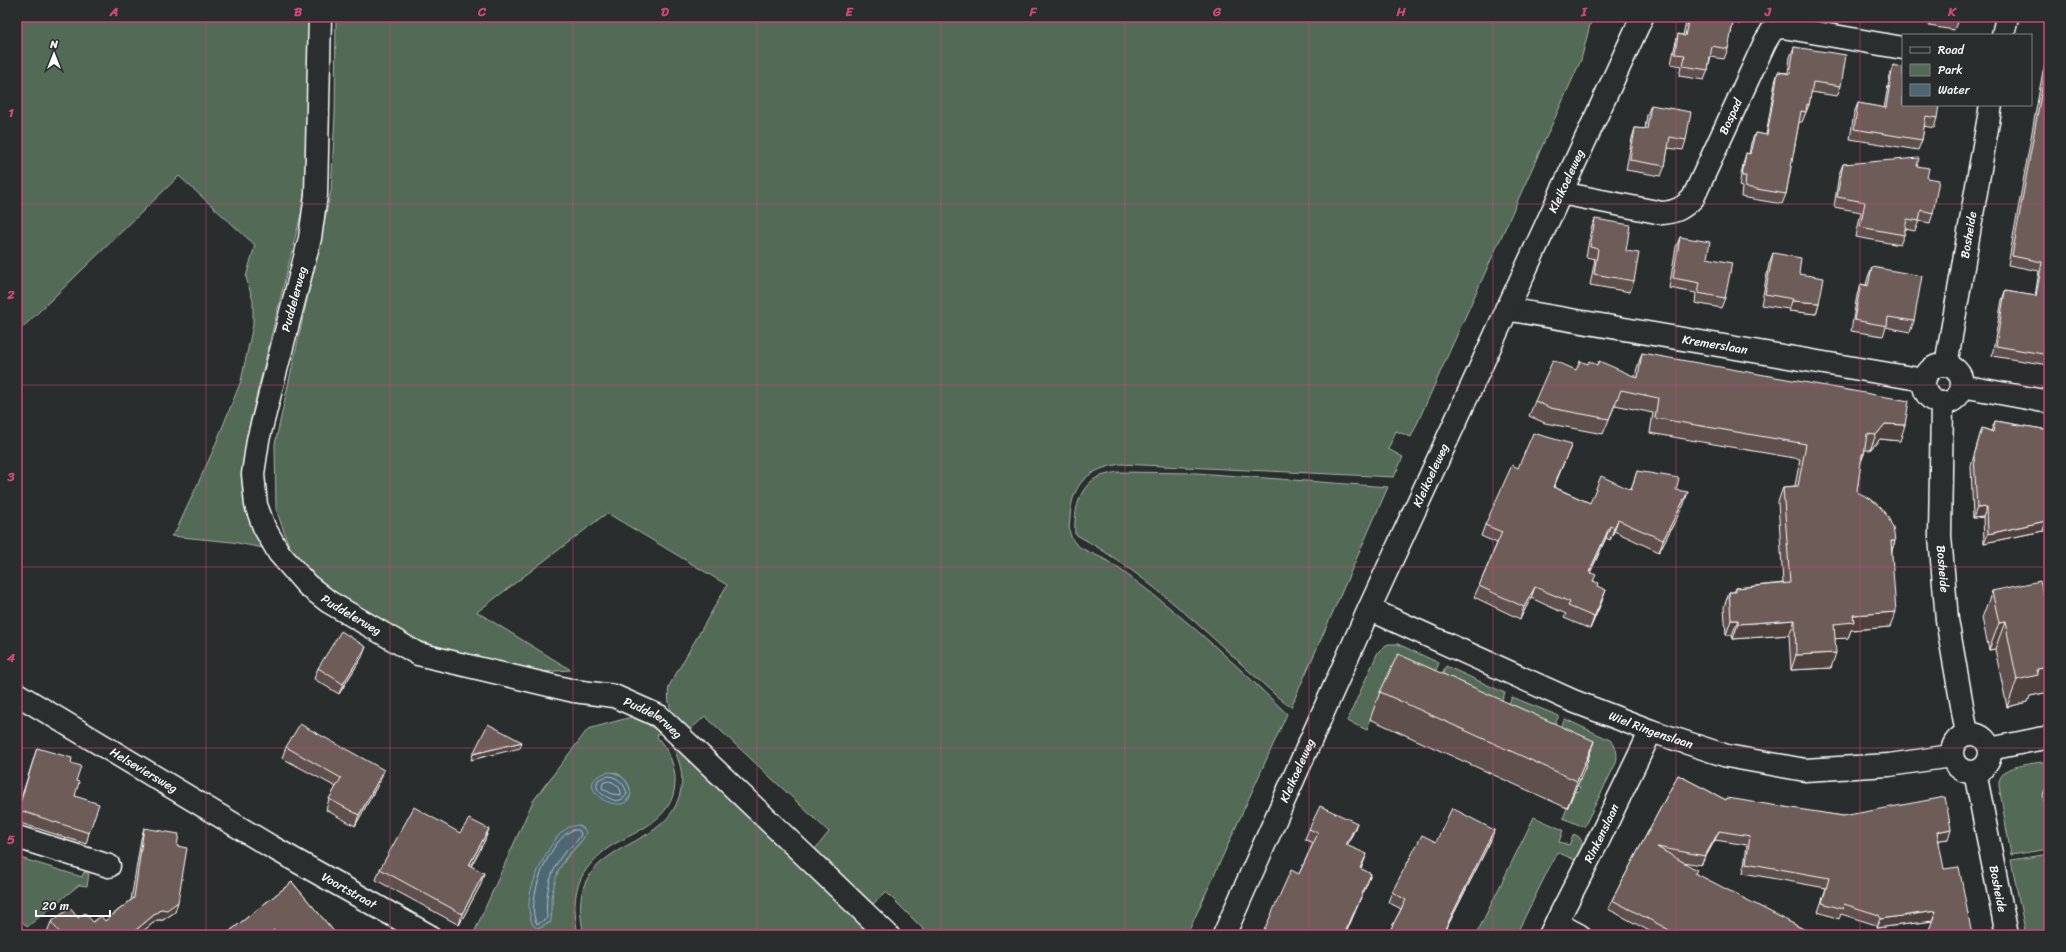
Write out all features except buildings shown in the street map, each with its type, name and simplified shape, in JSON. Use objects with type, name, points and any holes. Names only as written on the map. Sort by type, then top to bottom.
[{"type":"street","name":"Puddelerweg","points":[[320,17],[316,195],[310,238],[260,433],[253,474],[256,505],[264,526],[279,553],[307,584],[329,602],[418,654],[574,691],[614,696],[659,716],[888,935]]},
{"type":"street","name":"Kleikoeleweg","points":[[1224,935],[1369,609],[1506,309],[1642,17]]},
{"type":"street","points":[[2003,34],[2007,17]]},
{"type":"street","name":"Bospad","points":[[1561,193],[1662,213],[1673,212],[1685,207],[1693,198],[1765,42],[1773,30],[1783,27],[1902,48]]},
{"type":"street","name":"Bosheide","points":[[1946,365],[1991,106]]},
{"type":"street","name":"Kremerslaan","points":[[1506,309],[1924,380]]},
{"type":"street","points":[[1946,365],[1958,372],[1962,386],[1960,393],[1955,399],[1942,403],[1934,400],[1928,395],[1924,388],[1924,380],[1932,368],[1946,365]]},
{"type":"street","points":[[1962,386],[2049,402]]},
{"type":"street","name":"Bosheide","points":[[1942,403],[1940,536],[1947,620],[1967,734]]},
{"type":"street","name":"Wiel Ringenslaan","points":[[1369,609],[1573,701],[1651,731],[1727,756],[1805,770],[1889,765],[1951,756]]},
{"type":"street","name":"Helseviersweg","points":[[17,694],[270,846]]},
{"type":"street","name":"Rinkenslaan","points":[[1553,929],[1599,839],[1651,731]]},
{"type":"street","points":[[1967,734],[1975,734],[1982,737],[1990,749],[1987,764],[1974,772],[1967,772],[1959,769],[1951,756],[1951,748],[1955,742],[1960,736],[1967,734]]},
{"type":"street","points":[[1990,749],[2049,737]]},
{"type":"street","name":"Bosheide","points":[[1974,772],[2006,935]]},
{"type":"street","points":[[17,837],[109,866]]},
{"type":"street","name":"Voortstraat","points":[[270,846],[428,935]]},
{"type":"street","points":[[1553,929],[1579,935]]},
{"type":"green space","points":[[17,17],[311,17],[311,145],[302,210],[247,435],[246,490],[263,548],[232,542],[171,536],[176,531],[212,453],[241,381],[253,325],[253,301],[246,277],[255,245],[179,176],[17,333]]},
{"type":"green space","points":[[336,17],[1592,17],[1581,60],[1411,437],[1396,431],[1388,449],[1403,457],[1394,477],[1121,464],[1109,466],[1091,474],[1078,487],[1074,495],[1071,505],[1069,527],[1071,537],[1075,543],[1081,548],[1113,565],[1179,615],[1252,680],[1287,714],[1187,935],[929,935],[886,892],[873,904],[815,849],[829,832],[705,716],[689,731],[672,711],[668,694],[669,686],[727,585],[607,513],[477,612],[571,670],[541,672],[472,657],[401,635],[344,601],[319,582],[291,552],[276,509],[275,444],[331,191],[335,114]]},
{"type":"green space","points":[[1117,472],[1197,473],[1388,487],[1291,707],[1282,701],[1157,590],[1104,551],[1075,534],[1076,512],[1083,491],[1096,478]]},
{"type":"green space","points":[[1388,644],[1398,644],[1439,663],[1425,697],[1370,719],[1367,730],[1347,721],[1378,652]]},
{"type":"green space","points":[[1446,666],[1505,693],[1491,726],[1431,700]]},
{"type":"green space","points":[[1512,697],[1559,716],[1542,749],[1497,729]]},
{"type":"green space","points":[[635,716],[659,732],[657,737],[671,759],[675,777],[673,795],[669,805],[655,820],[637,832],[614,844],[596,858],[581,877],[575,901],[578,935],[473,935],[533,801],[588,729]],"holes":[[[614,772],[622,776],[628,783],[630,791],[629,800],[602,799],[595,793]],[[559,836],[583,839],[566,859],[556,875],[553,887],[551,915],[548,924],[533,925],[530,914],[531,890],[540,867]]]},
{"type":"green space","points":[[1565,719],[1610,740],[1616,751],[1616,763],[1584,827],[1563,818],[1574,791],[1578,792],[1580,787],[1577,786],[1585,768],[1549,752]]},
{"type":"green space","points":[[668,739],[876,935],[584,935],[580,907],[583,887],[586,881],[595,868],[608,857],[649,833],[662,823],[672,812],[679,797],[682,781],[680,766]]},
{"type":"green space","points":[[2049,761],[2049,795],[2043,796],[2049,825],[2049,849],[2011,855],[1999,786],[2000,779],[2004,773],[2017,766]]},
{"type":"green space","points":[[1534,817],[1563,830],[1559,842],[1569,845],[1574,834],[1579,837],[1584,845],[1575,860],[1557,852],[1516,935],[1476,935]]},
{"type":"green space","points":[[2049,854],[2049,935],[2026,935],[2011,860]]},
{"type":"green space","points":[[17,857],[82,877],[84,872],[89,874],[87,886],[79,885],[27,927],[17,916]]},
{"type":"water","points":[[609,772],[617,774],[623,778],[628,785],[631,794],[625,803],[617,804],[609,802],[601,798],[596,793],[593,787],[593,781],[598,776]]},
{"type":"water","points":[[578,825],[586,832],[583,839],[566,857],[558,871],[551,897],[551,922],[543,925],[543,927],[537,928],[533,925],[529,906],[530,894],[535,878],[554,841],[567,828]]}]
